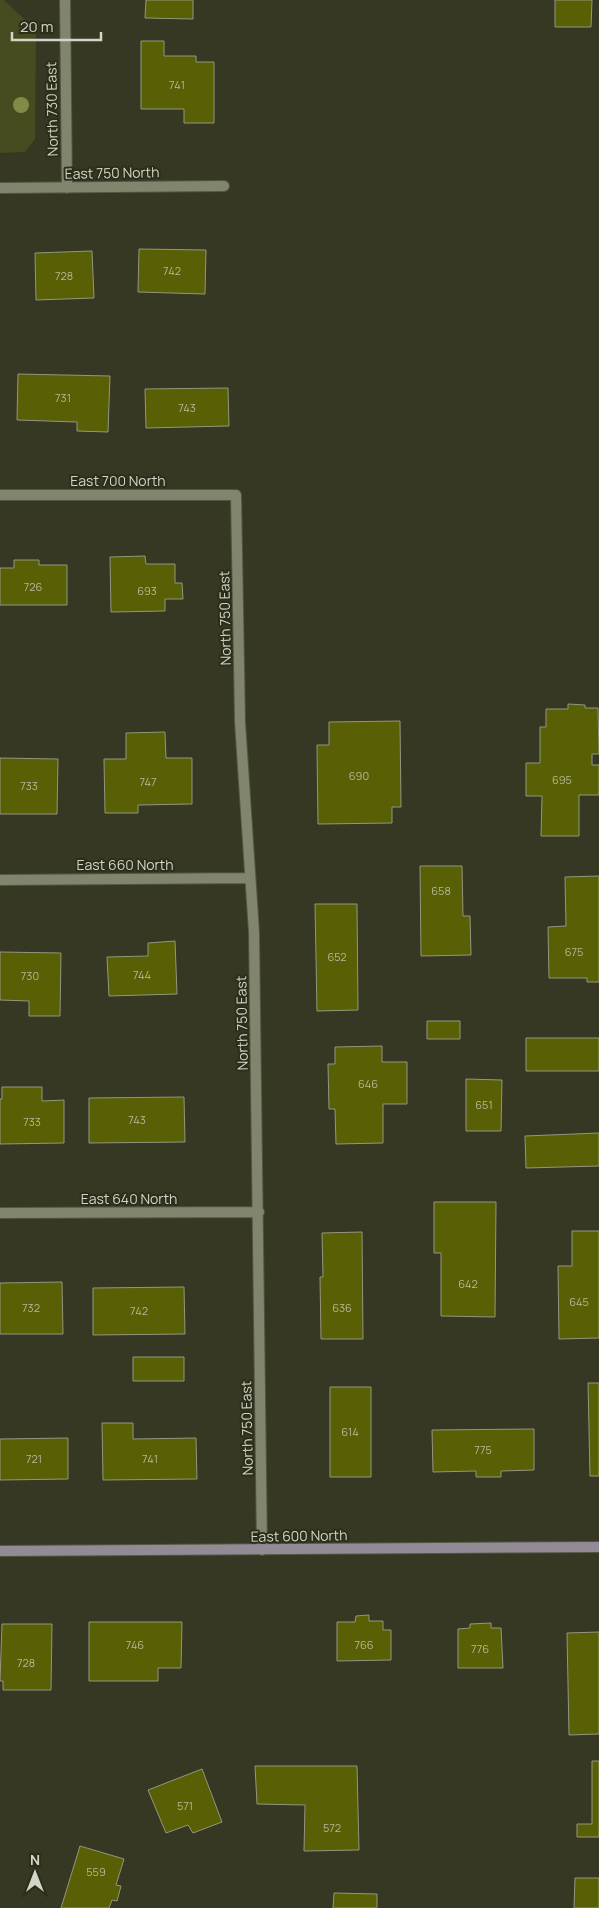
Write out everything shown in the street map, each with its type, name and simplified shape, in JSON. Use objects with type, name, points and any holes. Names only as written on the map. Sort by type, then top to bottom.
[{"type":"street","name":"North 730 East","points":[[65,0],[67,188]]},
{"type":"street","name":"East 750 North","points":[[0,188],[224,186]]},
{"type":"street","name":"East 700 North","points":[[0,495],[236,495]]},
{"type":"street","name":"North 750 East","points":[[236,495],[240,722],[254,932],[262,1550]]},
{"type":"street","name":"East 660 North","points":[[0,880],[250,878]]},
{"type":"street","name":"East 640 North","points":[[0,1213],[259,1212]]},
{"type":"street","name":"East 600 North","points":[[0,1551],[599,1547]]},
{"type":"green space","points":[[0,0],[4,0],[21,16],[36,35],[35,139],[25,152],[0,153]]},
{"type":"building","points":[[146,0],[193,0],[193,19],[145,18]]},
{"type":"building","points":[[555,0],[592,0],[591,27],[555,27]]},
{"type":"building","points":[[141,41],[164,41],[164,56],[196,56],[196,62],[214,62],[214,123],[184,123],[184,109],[141,109]]},
{"type":"building","points":[[139,249],[206,250],[205,294],[138,292]]},
{"type":"building","points":[[92,251],[94,298],[36,300],[35,253]]},
{"type":"building","points":[[18,374],[110,376],[108,432],[77,431],[77,422],[17,420]]},
{"type":"building","points":[[228,388],[229,426],[146,428],[145,389]]},
{"type":"building","points":[[145,556],[146,564],[175,564],[175,583],[182,583],[183,599],[165,599],[165,611],[111,612],[110,557]]},
{"type":"building","points":[[14,560],[39,560],[39,565],[67,565],[67,605],[0,605],[0,568],[14,568]]},
{"type":"building","points":[[568,704],[585,705],[585,708],[598,708],[599,754],[592,754],[592,765],[599,765],[599,795],[579,795],[579,836],[541,836],[542,796],[526,796],[526,763],[540,763],[540,727],[546,727],[546,709],[568,709]]},
{"type":"building","points":[[400,721],[401,807],[392,807],[392,823],[318,824],[317,745],[329,745],[329,722]]},
{"type":"building","points":[[165,732],[166,758],[192,758],[192,804],[138,805],[138,813],[105,813],[104,759],[126,759],[126,733]]},
{"type":"building","points":[[0,758],[58,759],[57,814],[0,814]]},
{"type":"building","points":[[420,866],[462,866],[463,916],[470,916],[471,955],[421,956]]},
{"type":"building","points":[[599,876],[599,982],[587,982],[587,978],[549,978],[548,927],[566,926],[565,877]]},
{"type":"building","points":[[315,904],[357,904],[358,1010],[317,1011]]},
{"type":"building","points":[[175,941],[177,994],[109,996],[107,957],[148,956],[148,943]]},
{"type":"building","points":[[0,952],[61,953],[60,1016],[29,1016],[29,1001],[0,1000]]},
{"type":"building","points":[[427,1021],[460,1021],[460,1039],[427,1039]]},
{"type":"building","points":[[526,1038],[599,1038],[599,1071],[526,1071]]},
{"type":"building","points":[[382,1046],[382,1062],[407,1062],[407,1104],[383,1104],[383,1143],[336,1144],[335,1109],[329,1109],[328,1064],[335,1064],[335,1047]]},
{"type":"building","points":[[466,1079],[502,1080],[501,1131],[466,1131]]},
{"type":"building","points":[[2,1087],[42,1087],[42,1101],[64,1100],[64,1143],[0,1144],[0,1099],[2,1099]]},
{"type":"building","points":[[184,1097],[185,1142],[89,1143],[89,1098]]},
{"type":"building","points":[[599,1133],[599,1166],[526,1168],[525,1136]]},
{"type":"building","points":[[434,1202],[496,1202],[495,1317],[441,1316],[441,1253],[434,1253]]},
{"type":"building","points":[[572,1231],[599,1231],[599,1338],[559,1339],[558,1266],[572,1266]]},
{"type":"building","points":[[362,1232],[363,1339],[321,1339],[320,1277],[323,1277],[322,1233]]},
{"type":"building","points":[[62,1282],[63,1334],[0,1334],[0,1283]]},
{"type":"building","points":[[184,1287],[185,1334],[93,1335],[93,1288]]},
{"type":"building","points":[[133,1357],[184,1357],[184,1381],[133,1381]]},
{"type":"building","points":[[588,1383],[599,1383],[599,1476],[590,1476]]},
{"type":"building","points":[[330,1387],[371,1387],[371,1477],[330,1477]]},
{"type":"building","points":[[102,1423],[133,1423],[133,1439],[196,1438],[197,1479],[103,1480]]},
{"type":"building","points":[[534,1429],[534,1470],[501,1471],[501,1477],[476,1477],[476,1471],[433,1472],[432,1430]]},
{"type":"building","points":[[68,1438],[68,1479],[0,1480],[0,1439]]},
{"type":"building","points":[[369,1615],[369,1621],[383,1621],[383,1630],[391,1630],[391,1660],[337,1661],[337,1622],[355,1622],[356,1616]]},
{"type":"building","points":[[89,1622],[182,1622],[181,1668],[158,1668],[158,1681],[89,1681]]},
{"type":"building","points":[[491,1623],[491,1628],[501,1628],[503,1668],[458,1668],[458,1629],[470,1628],[470,1624]]},
{"type":"building","points":[[2,1624],[52,1624],[51,1690],[3,1690],[3,1681],[0,1681]]},
{"type":"building","points":[[599,1632],[599,1734],[569,1735],[567,1633]]},
{"type":"building","points":[[592,1761],[599,1761],[599,1837],[577,1837],[577,1824],[592,1824]]},
{"type":"building","points":[[255,1766],[357,1766],[359,1850],[304,1851],[305,1805],[257,1804]]},
{"type":"building","points":[[202,1769],[222,1822],[193,1833],[188,1825],[166,1833],[148,1790]]},
{"type":"building","points":[[80,1846],[124,1859],[116,1885],[121,1886],[117,1901],[112,1900],[109,1908],[61,1908]]},
{"type":"building","points":[[575,1878],[599,1878],[599,1908],[574,1908]]},
{"type":"building","points":[[334,1893],[377,1894],[377,1908],[333,1908]]}]
